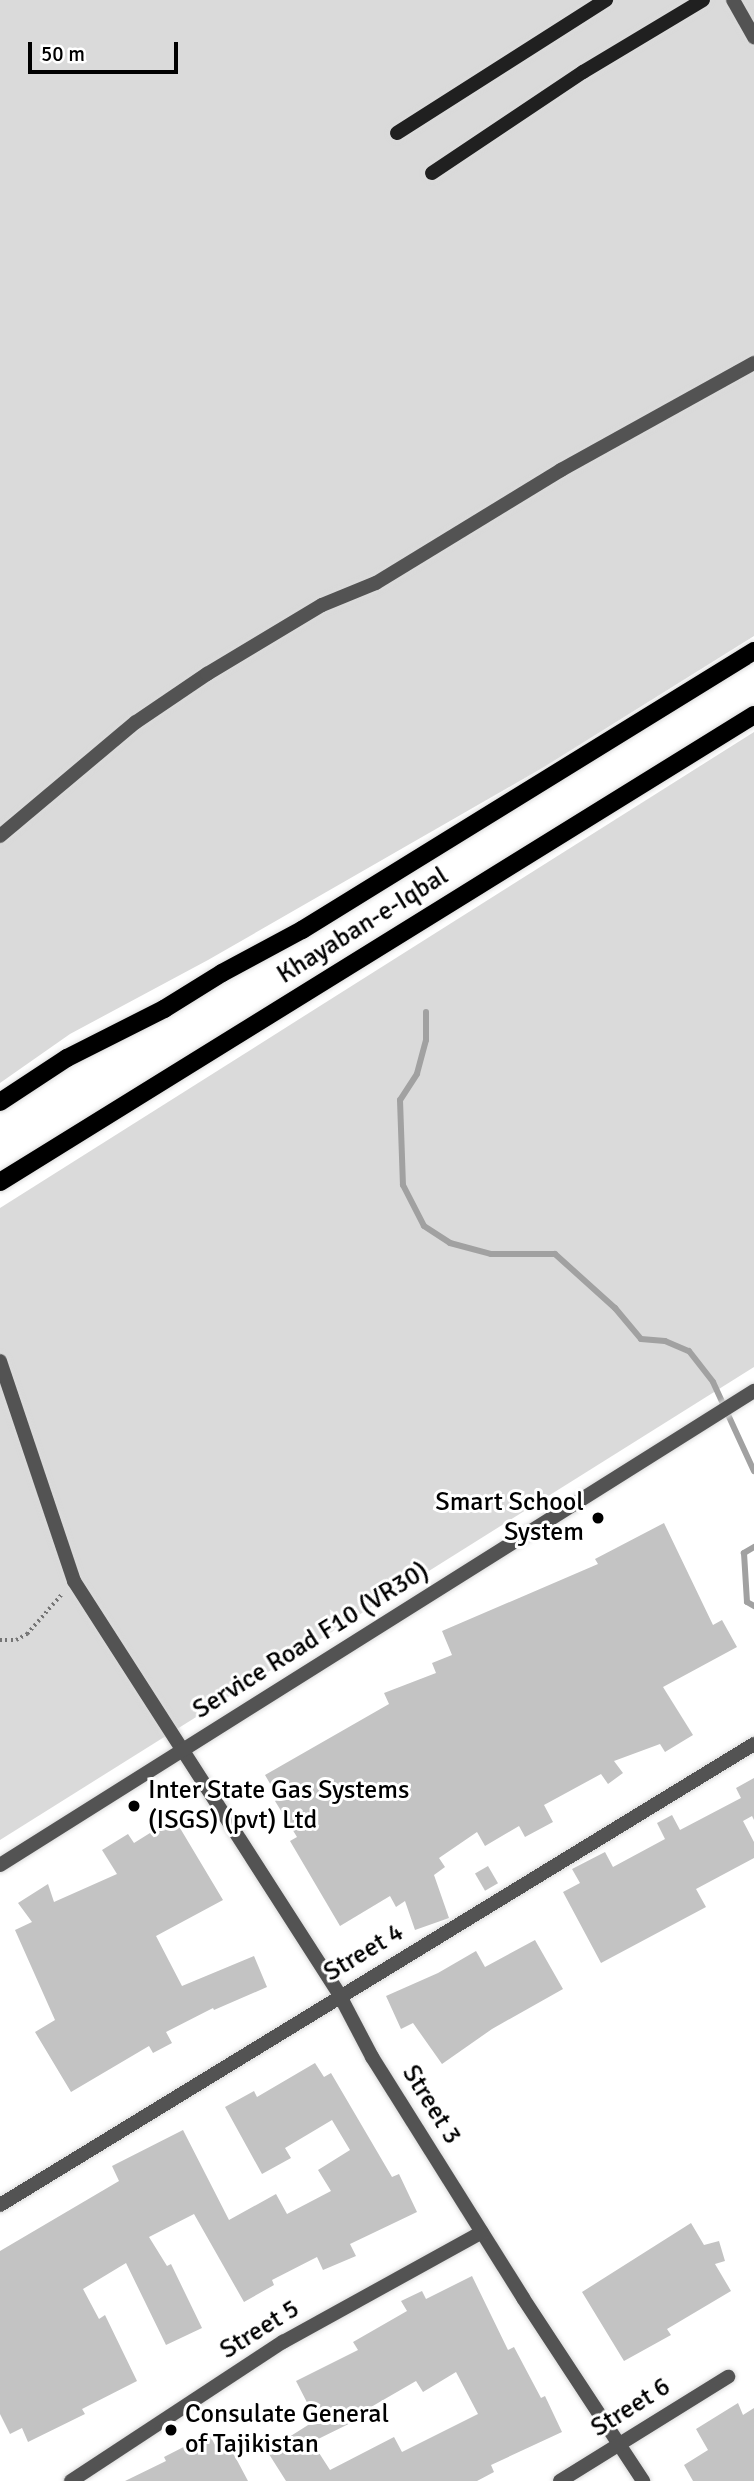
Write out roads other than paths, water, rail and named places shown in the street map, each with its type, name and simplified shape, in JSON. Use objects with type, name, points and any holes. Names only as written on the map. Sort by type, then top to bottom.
[{"type":"main road","name":"Khayaban-e-Iqbal","points":[[0,1102],[67,1058],[164,1009],[302,930],[754,651]]},
{"type":"main road","name":"Khayaban-e-Iqbal","points":[[0,1182],[754,715]]},
{"type":"street","points":[[397,133],[606,0]]},
{"type":"street","points":[[432,173],[583,72],[703,0]]},
{"type":"street","points":[[733,0],[754,37]]},
{"type":"street","points":[[0,835],[136,722],[207,674],[322,605],[376,583],[561,470],[754,363]]},
{"type":"street","name":"Street 3","points":[[0,1361],[74,1581],[340,1996],[372,2057],[643,2481]]},
{"type":"street","name":"Service Road F10 (VR30)","points":[[0,1865],[754,1391]]},
{"type":"street","name":"Street 4","points":[[0,2206],[754,1745]]},
{"type":"street","name":"Street 5","points":[[71,2481],[283,2342],[482,2232]]},
{"type":"street","name":"Street 6","points":[[560,2481],[728,2377]]},
{"type":"waterway","points":[[426,1012],[426,1040],[417,1074],[400,1100],[403,1185],[424,1226],[450,1243],[491,1254],[555,1254],[615,1308],[641,1339],[665,1341],[689,1351],[713,1382],[754,1471]]},
{"type":"waterway","points":[[754,1547],[744,1553],[747,1602],[754,1606]]},
{"type":"place","name":"Smart School System","points":[[598,1518]]},
{"type":"place","name":"Inter State Gas Systems (ISGS) (pvt) Ltd","points":[[134,1806]]},
{"type":"place","name":"Consulate General of Tajikistan","points":[[171,2430]]}]
